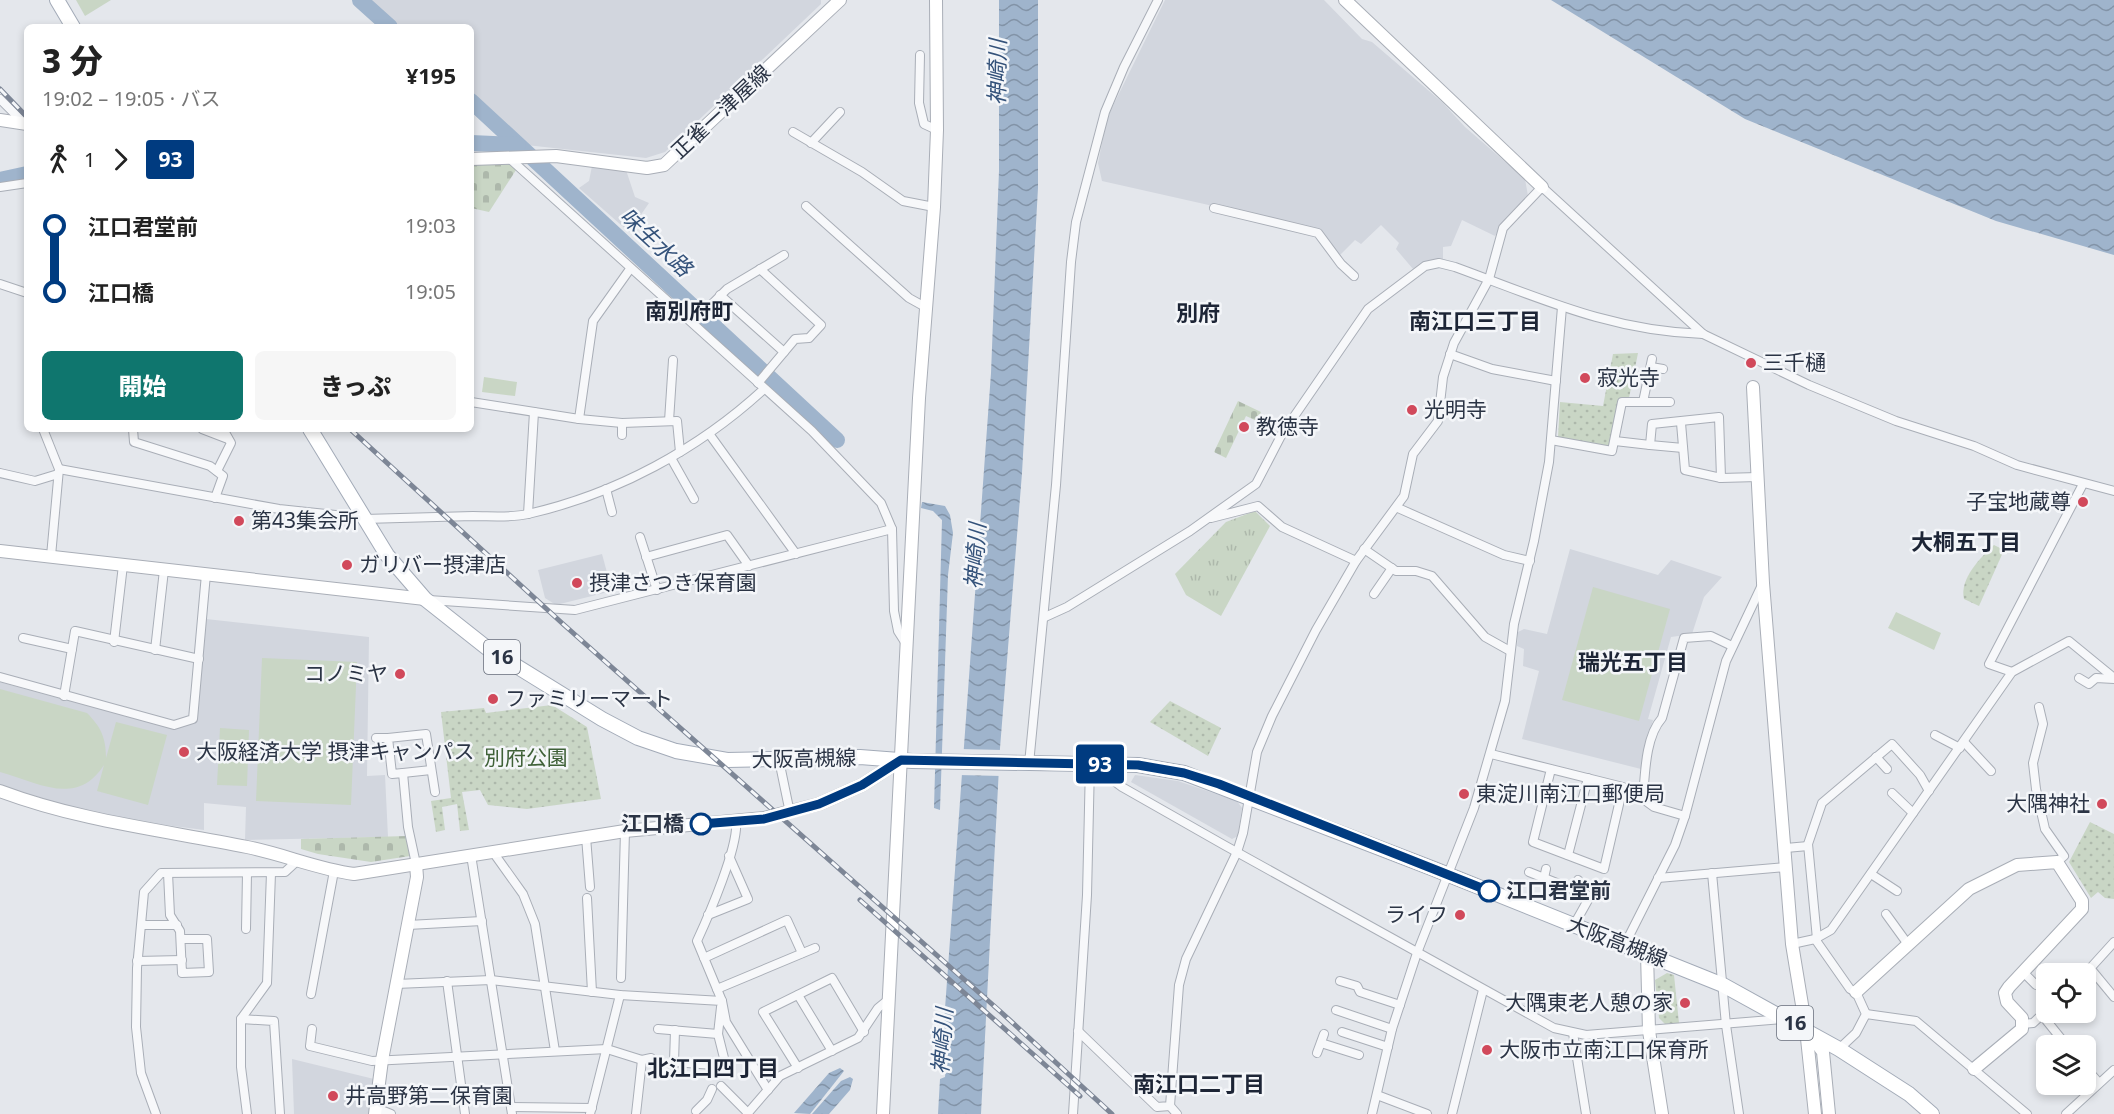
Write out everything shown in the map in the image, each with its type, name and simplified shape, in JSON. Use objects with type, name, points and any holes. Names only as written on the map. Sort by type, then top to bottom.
[{"type":"main road","points":[[57,0],[71,24]]},
{"type":"main road","name":"大阪高槻線","points":[[312,432],[361,516],[387,555],[425,599],[487,648],[629,734],[667,748],[706,758],[841,757],[907,761],[1138,765],[1184,773],[1449,874],[1723,986],[1786,1018],[1839,1049],[1909,1094],[1932,1114]]},
{"type":"street","name":"正雀一津屋線","points":[[474,159],[542,156],[647,168],[664,165],[840,0]]},
{"type":"street","points":[[883,1114],[889,999],[907,761],[905,642],[938,130],[936,0]]},
{"type":"street","points":[[1024,764],[1045,617],[1076,222],[1105,112],[1124,66],[1158,0]]},
{"type":"street","points":[[1345,0],[1542,187],[1702,334],[1809,385],[1896,421],[1974,446],[2017,465],[2114,491]]},
{"type":"street","points":[[920,55],[919,103],[924,124],[938,130]]},
{"type":"street","points":[[0,99],[24,122]]},
{"type":"street","points":[[812,143],[840,112]]},
{"type":"street","points":[[0,120],[24,124]]},
{"type":"street","points":[[793,132],[862,172],[903,201],[934,207]]},
{"type":"street","points":[[516,157],[630,269],[812,431],[877,499],[888,514],[892,529],[894,611],[898,631],[905,642]]},
{"type":"street","points":[[0,188],[24,184]]},
{"type":"street","points":[[1177,1114],[1170,1106],[1179,986],[1186,959],[1237,852],[1243,833],[1257,752],[1272,716],[1316,630],[1356,561],[1398,508],[1404,496],[1410,463],[1416,447],[1433,430],[1438,421],[1443,377],[1450,354],[1489,279],[1503,228],[1542,187]]},
{"type":"street","points":[[806,206],[909,298],[927,308]]},
{"type":"street","points":[[1214,208],[1318,233],[1354,276]]},
{"type":"street","points":[[693,323],[720,295],[784,255]]},
{"type":"street","points":[[1045,617],[1067,607],[1204,520],[1256,484],[1282,434],[1350,332],[1380,297],[1425,266],[1440,263],[1608,322],[1666,333],[1702,334]]},
{"type":"street","points":[[579,419],[593,321],[630,269]]},
{"type":"street","points":[[0,473],[35,481],[58,471],[215,498],[345,516],[528,514],[606,489],[671,458],[710,435],[761,386],[772,367],[795,339],[808,338],[821,325],[760,269]]},
{"type":"street","points":[[0,284],[24,292]]},
{"type":"street","points":[[720,295],[784,352]]},
{"type":"street","points":[[1372,1114],[1392,1029],[1417,953],[1449,874],[1491,754],[1505,701],[1514,624],[1530,561],[1551,440],[1562,307]]},
{"type":"street","points":[[1450,354],[1492,369],[1556,381]]},
{"type":"street","points":[[669,421],[673,360]]},
{"type":"street","points":[[1644,402],[1652,362],[1663,369]]},
{"type":"street","points":[[1753,387],[1762,583],[1786,848],[1792,944],[1806,1029],[1815,1114]]},
{"type":"street","points":[[474,402],[579,419],[622,423],[677,421],[680,452]]},
{"type":"street","points":[[1551,440],[1612,452],[1623,402],[1670,402]]},
{"type":"street","points":[[528,514],[534,412]]},
{"type":"street","points":[[1650,445],[1652,424],[1681,423],[1719,417],[1721,478]]},
{"type":"street","points":[[622,423],[622,435]]},
{"type":"street","points":[[1681,423],[1685,470],[1721,478],[1758,477]]},
{"type":"street","points":[[44,432],[58,471],[51,556]]},
{"type":"street","points":[[134,432],[134,442],[210,466],[224,476],[215,498]]},
{"type":"street","points":[[210,432],[228,439]]},
{"type":"street","points":[[217,471],[231,443],[224,432]]},
{"type":"street","points":[[710,435],[796,554]]},
{"type":"street","points":[[1615,441],[1683,448]]},
{"type":"street","points":[[671,458],[694,499]]},
{"type":"street","points":[[2012,672],[1989,664],[2084,484]]},
{"type":"street","points":[[606,489],[612,512]]},
{"type":"street","points":[[1204,520],[1258,506],[1282,527],[1356,561]]},
{"type":"street","points":[[1398,508],[1504,555],[1530,561]]},
{"type":"street","points":[[0,551],[425,599],[575,610],[892,529]]},
{"type":"street","points":[[646,557],[727,535],[749,566]]},
{"type":"street","points":[[640,537],[657,590]]},
{"type":"street","points":[[1364,549],[1392,568],[1432,576],[1485,637],[1510,651]]},
{"type":"street","points":[[114,642],[123,565]]},
{"type":"street","points":[[1374,594],[1392,568]]},
{"type":"street","points":[[155,650],[164,570]]},
{"type":"street","points":[[0,677],[174,725],[193,719],[206,574]]},
{"type":"street","points":[[1625,944],[1658,878],[1665,869],[1685,816],[1732,646],[1762,583]]},
{"type":"street","points":[[64,696],[75,631],[114,642],[199,659]]},
{"type":"street","points":[[1685,816],[1653,807],[1642,800],[1646,768],[1656,725],[1662,718],[1684,638],[1711,636],[1732,646]]},
{"type":"street","points":[[23,638],[72,649]]},
{"type":"street","points":[[1792,944],[1816,939],[1831,930],[2012,672],[2069,640],[2114,679]]},
{"type":"street","points":[[2079,678],[2089,684],[2096,678],[2114,679]]},
{"type":"street","points":[[1856,992],[1907,943],[1969,889],[2017,865],[2056,862],[2064,856],[2045,829],[2036,789],[2032,763],[2043,724],[2039,707]]},
{"type":"street","points":[[376,738],[429,733],[435,792]]},
{"type":"street","points":[[1935,735],[1962,745],[1992,771]]},
{"type":"street","points":[[388,738],[392,774],[431,770]]},
{"type":"street","points":[[1866,1014],[1856,992],[1850,989],[1816,939],[1808,846],[1822,803],[1892,744],[1920,774],[1929,791]]},
{"type":"street","points":[[1491,754],[1588,778],[1623,787],[1605,869],[1533,842],[1551,769]]},
{"type":"street","points":[[1876,757],[1887,769]]},
{"type":"street","points":[[779,759],[790,813]]},
{"type":"street","points":[[0,791],[43,807],[109,823],[205,838],[334,871],[363,873],[625,831],[790,813],[862,785],[907,761]]},
{"type":"street","points":[[1090,764],[1122,787],[1554,1028],[1573,1033],[1649,1030],[1786,1018]]},
{"type":"street","points":[[1073,1114],[1088,884],[1090,764]]},
{"type":"street","points":[[391,1114],[376,1111],[382,1060],[417,877],[408,827],[403,773]]},
{"type":"street","points":[[1568,855],[1588,778]]},
{"type":"street","points":[[1892,793],[1913,813]]},
{"type":"street","points":[[736,820],[738,830],[697,941],[722,1001],[726,1022],[768,1090]]},
{"type":"street","points":[[621,978],[625,831]]},
{"type":"street","points":[[586,837],[590,887]]},
{"type":"street","points":[[1786,848],[1808,846]]},
{"type":"street","points":[[493,852],[523,894],[535,924],[555,1051]]},
{"type":"street","points":[[471,855],[511,1111],[591,1111],[620,995]]},
{"type":"street","points":[[708,915],[748,898],[729,856]]},
{"type":"street","points":[[156,1114],[141,1073],[136,1027],[137,961],[144,892],[161,873],[285,872],[298,860]]},
{"type":"street","points":[[1974,1069],[2022,1029],[2024,1024],[2022,1018],[2007,1002],[2005,993],[2082,909],[2082,901],[2056,862]]},
{"type":"street","points":[[1658,878],[1787,867]]},
{"type":"street","points":[[311,994],[334,871]]},
{"type":"street","points":[[1529,872],[1545,873],[1587,895],[1588,900],[1574,925]]},
{"type":"street","points":[[168,873],[170,915],[177,925],[181,939],[182,973],[208,972],[207,939],[181,939]]},
{"type":"street","points":[[246,929],[248,873]]},
{"type":"street","points":[[247,1114],[242,1067],[241,1019],[267,983],[271,873]]},
{"type":"street","points":[[1712,873],[1726,1025],[1739,1114]]},
{"type":"street","points":[[1871,874],[1897,891]]},
{"type":"street","points":[[1572,889],[1578,880]]},
{"type":"street","points":[[587,898],[592,992]]},
{"type":"street","points":[[1886,914],[1907,943]]},
{"type":"street","points":[[704,958],[787,920],[802,953]]},
{"type":"street","points":[[408,925],[482,921]]},
{"type":"street","points":[[142,925],[177,925]]},
{"type":"street","points":[[2094,963],[2114,942]]},
{"type":"street","points":[[717,989],[815,948]]},
{"type":"street","points":[[1647,953],[1649,1030],[1662,1114]]},
{"type":"street","points":[[137,961],[182,960]]},
{"type":"street","points":[[2023,972],[2036,986]]},
{"type":"street","points":[[798,1068],[763,1012],[832,978],[864,1032]]},
{"type":"street","points":[[396,984],[491,980],[620,995],[722,1001]]},
{"type":"street","points":[[2096,980],[2114,997]]},
{"type":"street","points":[[447,981],[465,1114]]},
{"type":"street","points":[[1340,981],[1357,986],[1360,992],[1400,1005]]},
{"type":"street","points":[[1452,1114],[1483,990]]},
{"type":"street","points":[[798,995],[832,1051]]},
{"type":"street","points":[[696,1113],[717,1088],[748,1114],[780,1076],[858,1038],[878,1008],[889,999]]},
{"type":"street","points":[[675,1030],[674,1062],[726,1066],[718,1034],[722,1001]]},
{"type":"street","points":[[1336,1010],[1344,1017],[1392,1029]]},
{"type":"street","points":[[1839,1049],[1856,1033],[1866,1014]]},
{"type":"street","points":[[1866,1014],[1916,1021],[2027,1114]]},
{"type":"street","points":[[241,1019],[274,1021],[280,1114]]},
{"type":"street","points":[[2024,1024],[2036,1020]]},
{"type":"street","points":[[312,1029],[310,1046],[372,1061],[607,1049],[646,1059],[636,1114]]},
{"type":"street","points":[[658,1029],[718,1034]]},
{"type":"street","points":[[1806,1029],[1823,1052],[1829,1114]]},
{"type":"street","points":[[1078,1031],[1156,1111],[1170,1106]]},
{"type":"street","points":[[1344,1050],[1345,1033],[1388,1047]]},
{"type":"street","points":[[1573,1033],[1586,1114]]},
{"type":"street","points":[[1317,1053],[1324,1034]]},
{"type":"street","points":[[1321,1043],[1359,1055]]},
{"type":"street","points":[[2066,1114],[2114,1070]]},
{"type":"street","points":[[2096,1080],[2099,1083]]},
{"type":"street","points":[[1377,1095],[1426,1114]]},
{"type":"shaded area","points":[[368,0],[821,0],[821,4],[665,152],[646,158],[526,145],[474,98],[474,24],[394,24]]},
{"type":"shaded area","points":[[1165,0],[1324,0],[1362,39],[1372,42],[1443,103],[1465,127],[1525,179],[1528,196],[1502,224],[1495,236],[1462,220],[1451,246],[1443,247],[1443,260],[1424,262],[1413,269],[1396,249],[1399,243],[1381,225],[1361,244],[1355,240],[1340,255],[1320,230],[1102,181],[1098,163],[1107,118]]},
{"type":"shaded area","points":[[592,166],[626,170],[635,197],[649,203],[629,232],[579,188],[589,181]]},
{"type":"shaded area","points":[[1570,549],[1658,575],[1671,560],[1722,577],[1704,597],[1692,634],[1671,637],[1648,719],[1653,720],[1641,769],[1522,739],[1539,671],[1523,666],[1524,649],[1517,646],[1518,632],[1524,629],[1547,634]]},
{"type":"shaded area","points":[[602,554],[612,591],[556,605],[545,598],[538,570]]},
{"type":"shaded area","name":"大阪経済大学 摂津キャンパス","points":[[206,619],[369,637],[367,776],[385,775],[388,837],[245,840],[246,807],[204,803],[204,830],[111,818],[45,801],[0,786],[0,682],[173,729],[197,722]]},
{"type":"shaded area","points":[[1135,775],[1178,781],[1237,801],[1242,808],[1238,836],[1232,839],[1131,782]]},
{"type":"shaded area","name":"井高野第二保育園","points":[[292,1059],[374,1079],[369,1114],[294,1114]]},
{"type":"green space","points":[[76,0],[111,0],[85,16]]},
{"type":"green space","points":[[509,163],[516,170],[489,212],[474,209],[474,164]]},
{"type":"green space","points":[[1638,353],[1629,398],[1621,399],[1609,447],[1558,437],[1560,402],[1603,406],[1613,354]]},
{"type":"green space","points":[[484,377],[517,382],[515,396],[482,392]]},
{"type":"green space","points":[[1238,401],[1261,412],[1257,421],[1246,416],[1226,458],[1214,452]]},
{"type":"green space","points":[[1255,511],[1270,526],[1221,616],[1186,595],[1175,574],[1226,522]]},
{"type":"green space","points":[[1994,545],[2004,550],[1979,606],[1964,599],[1963,591],[1972,569]]},
{"type":"green space","points":[[1593,587],[1670,609],[1639,721],[1562,700]]},
{"type":"green space","points":[[1896,612],[1941,633],[1934,650],[1888,628]]},
{"type":"green space","points":[[262,658],[357,662],[351,805],[256,801]]},
{"type":"green space","points":[[0,689],[87,713],[102,733],[106,758],[116,722],[167,735],[148,805],[97,791],[104,765],[93,778],[70,789],[43,786],[0,772]]},
{"type":"green space","points":[[1170,701],[1221,728],[1208,756],[1150,722]]},
{"type":"green space","name":"別府公園","points":[[552,705],[587,727],[601,799],[527,809],[488,805],[480,790],[462,792],[469,830],[460,831],[457,804],[442,807],[445,830],[436,832],[431,801],[451,798],[441,712],[484,708],[486,713]]},
{"type":"green space","points":[[220,728],[249,730],[247,786],[217,785]]},
{"type":"green space","points":[[2090,822],[2114,834],[2114,899],[2105,898],[2098,892],[2091,898],[2069,862]]},
{"type":"green space","points":[[407,836],[410,856],[371,862],[318,854],[301,849],[301,839]]},
{"type":"green space","points":[[1667,973],[1674,975],[1679,1023],[1665,1024],[1659,1018],[1655,980]]},
{"type":"water","points":[[999,0],[1038,0],[1038,188],[1022,473],[1000,748],[981,1114],[938,1114],[940,1079],[945,1077],[947,1054],[942,1050],[991,373],[999,171]]},
{"type":"water","points":[[1551,0],[2114,0],[2114,255],[1996,221],[1745,119]]},
{"type":"water","points":[[922,502],[945,506],[950,515],[953,533],[948,575],[940,810],[934,808],[942,520],[933,511],[921,508]]},
{"type":"water","points":[[840,1068],[844,1071],[810,1114],[794,1113],[829,1073]]},
{"type":"water","points":[[850,1077],[853,1079],[850,1090],[829,1114],[812,1114],[841,1081]]},
{"type":"pier","points":[[959,749],[1003,750],[1002,776],[958,775]]},
{"type":"waterway","name":"味生水路","points":[[360,0],[387,24]]},
{"type":"waterway","name":"味生水路","points":[[474,104],[837,440]]},
{"type":"waterway","points":[[474,143],[518,145]]},
{"type":"waterway","points":[[0,180],[24,175]]},
{"type":"railway","points":[[0,89],[24,114]]},
{"type":"railway","points":[[353,432],[563,624],[1002,1013],[1112,1114]]},
{"type":"railway","points":[[860,900],[1080,1096]]},
{"type":"bus line","name":"93","points":[[701,824],[764,819],[819,804],[862,785],[901,760],[1138,765],[1184,773],[1219,784],[1489,891]]},
{"type":"place","name":"三千樋","points":[[1751,363]]},
{"type":"place","name":"寂光寺","points":[[1585,378]]},
{"type":"place","name":"光明寺","points":[[1412,410]]},
{"type":"place","name":"教徳寺","points":[[1244,427]]},
{"type":"place","name":"子宝地蔵尊","points":[[2083,502]]},
{"type":"place","name":"第43集会所","points":[[239,521]]},
{"type":"place","name":"ガリバー摂津店","points":[[347,565]]},
{"type":"place","name":"摂津さつき保育園","points":[[577,583]]},
{"type":"place","name":"コノミヤ","points":[[400,674]]},
{"type":"place","name":"ファミリーマート","points":[[493,699]]},
{"type":"place","name":"大阪経済大学 摂津キャンパス","points":[[184,752]]},
{"type":"place","name":"東淀川南江口郵便局","points":[[1464,794]]},
{"type":"place","name":"大隅神社","points":[[2102,804]]},
{"type":"place","name":"江口橋","points":[[701,824]]},
{"type":"place","name":"江口君堂前","points":[[1489,891]]},
{"type":"place","name":"ライフ","points":[[1460,915]]},
{"type":"place","name":"大隅東老人憩の家","points":[[1685,1003]]},
{"type":"place","name":"大阪市立南江口保育所","points":[[1487,1050]]},
{"type":"place","name":"井高野第二保育園","points":[[333,1096]]},
{"type":"district","name":"南別府町","points":[[689,311]]},
{"type":"district","name":"別府","points":[[1198,313]]},
{"type":"district","name":"南江口三丁目","points":[[1475,321]]},
{"type":"district","name":"大桐五丁目","points":[[1966,542]]},
{"type":"district","name":"瑞光五丁目","points":[[1633,662]]},
{"type":"district","name":"北江口四丁目","points":[[713,1068]]},
{"type":"district","name":"南江口二丁目","points":[[1199,1084]]},
{"type":"water label","name":"神崎川","points":[[997,72]]},
{"type":"water label","name":"神崎川","points":[[975,556]]},
{"type":"water label","name":"神崎川","points":[[942,1041]]}]
